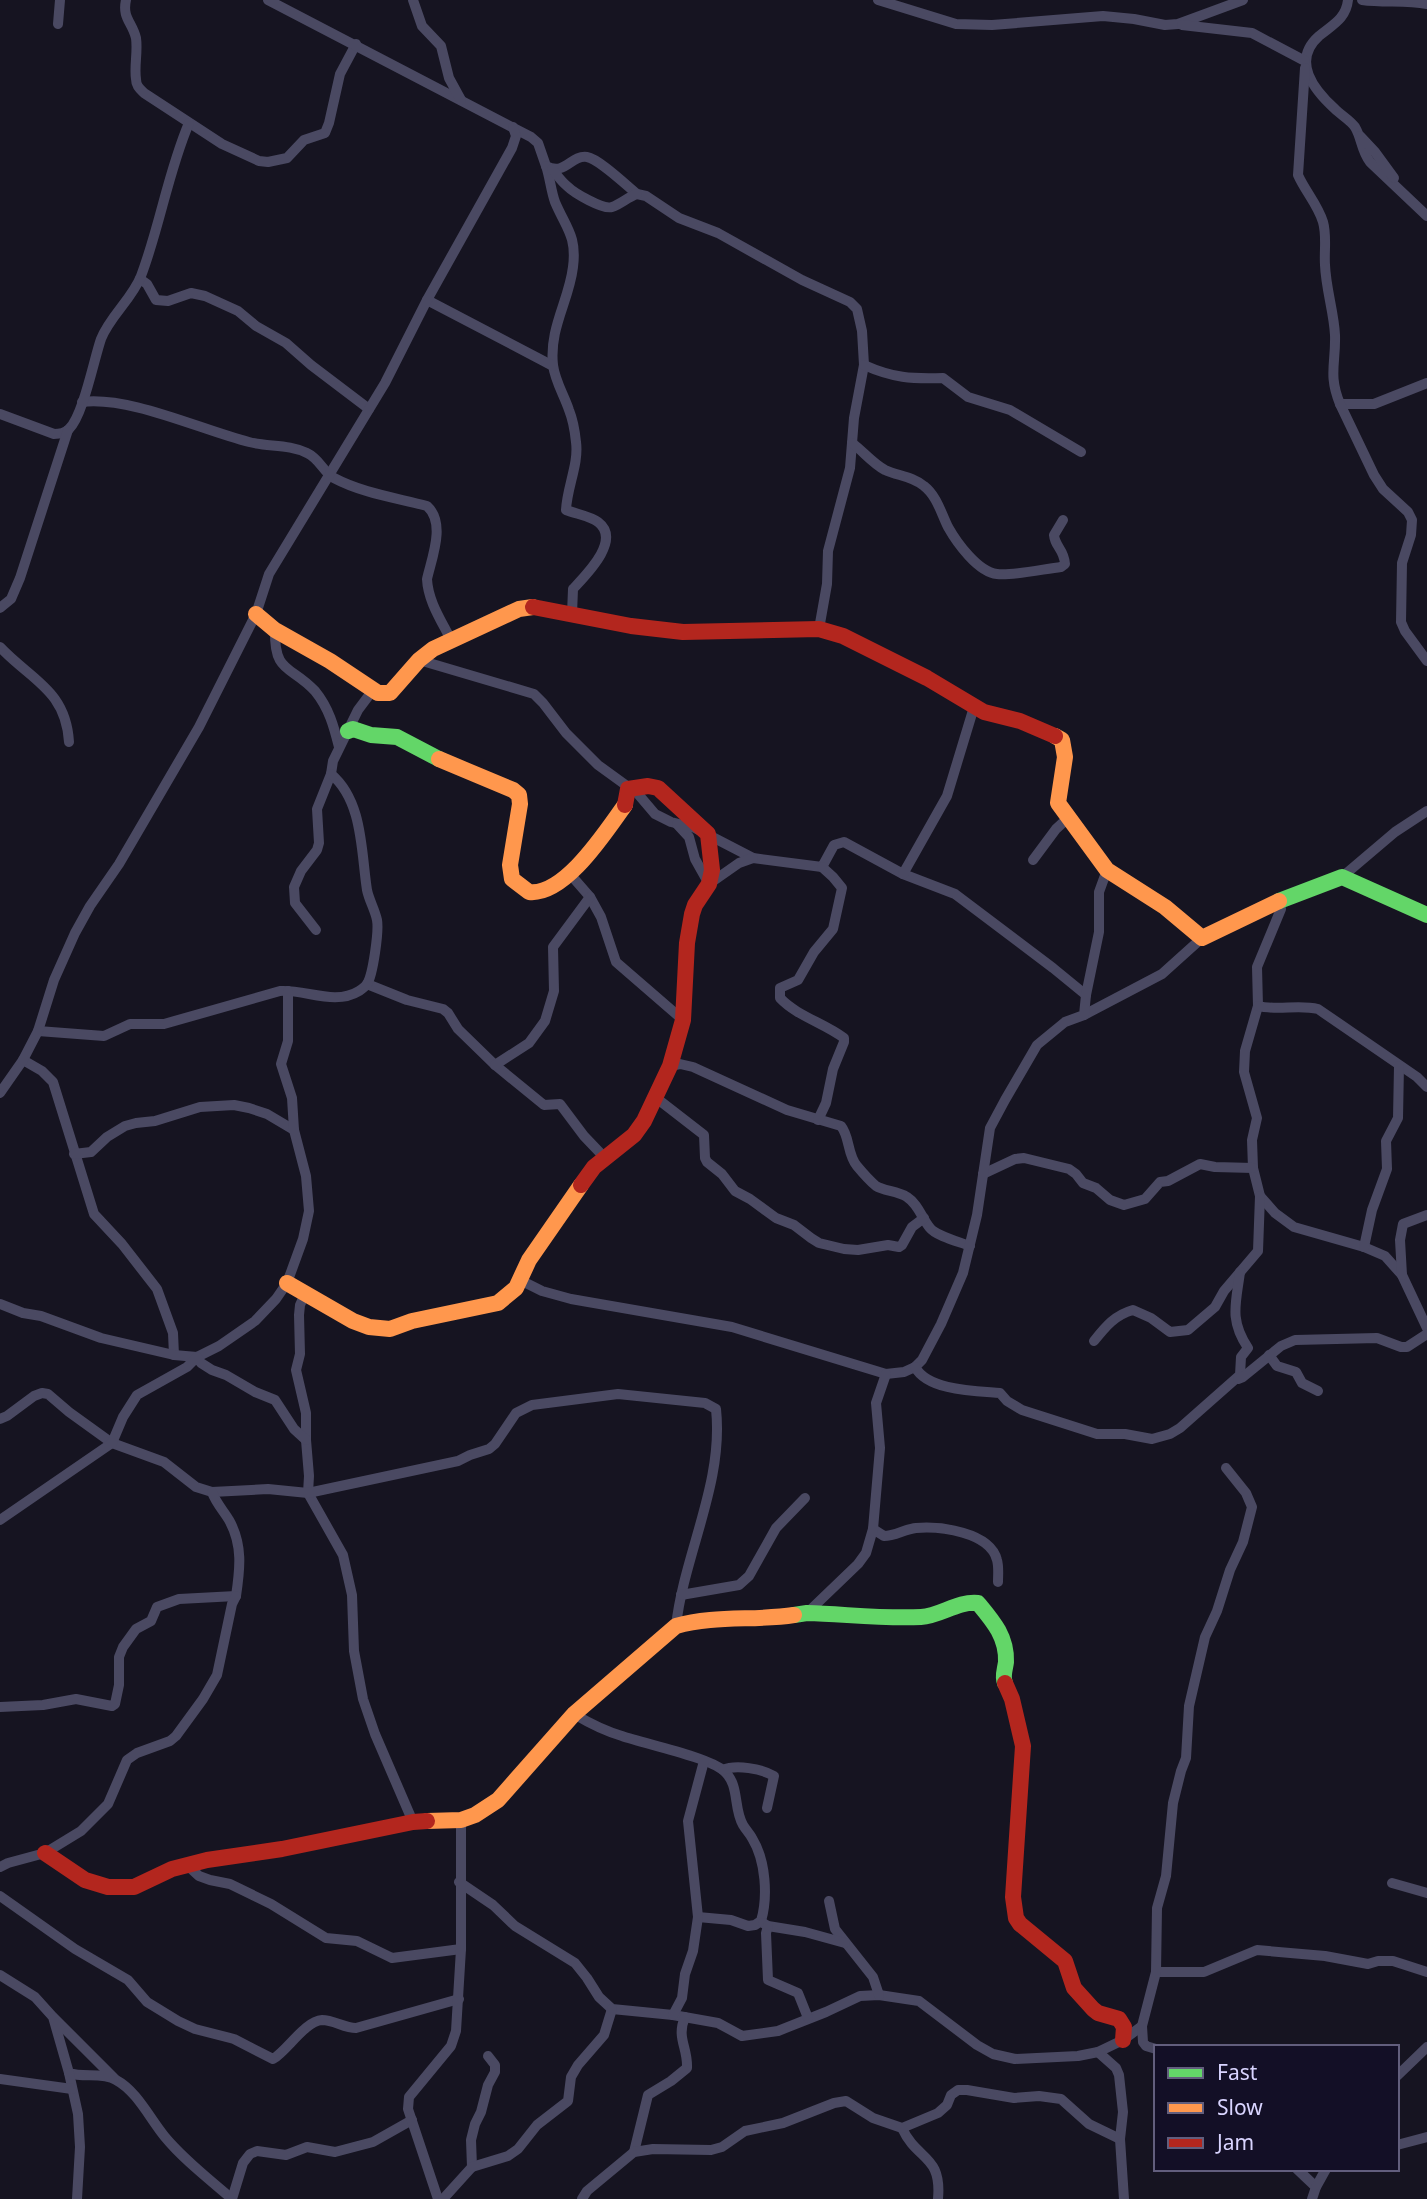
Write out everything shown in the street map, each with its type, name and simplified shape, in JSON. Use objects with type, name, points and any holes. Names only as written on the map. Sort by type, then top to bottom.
[{"type":"street","points":[[58,24],[60,0]]},
{"type":"street","points":[[126,0],[125,15],[135,34],[137,45],[135,78],[138,87],[222,144],[259,161],[287,158],[304,140],[324,133],[329,123],[340,74],[356,44]]},
{"type":"street","points":[[268,0],[513,127],[538,143],[549,168],[554,200],[572,233],[574,251],[573,269],[556,325],[553,366],[570,413],[576,444],[566,510],[599,523],[606,533],[607,543],[591,570],[573,589],[572,614]]},
{"type":"street","points":[[413,0],[422,26],[441,46],[449,78],[461,100]]},
{"type":"street","points":[[878,0],[956,24],[992,25],[1103,16],[1252,33],[1305,64],[1311,83],[1354,126],[1363,153],[1370,162],[1427,216]]},
{"type":"street","points":[[1178,24],[1243,0]]},
{"type":"street","points":[[1348,0],[1348,8],[1342,19],[1317,38],[1310,47],[1305,64],[1298,175],[1304,190],[1317,208],[1325,230],[1325,264],[1335,334],[1332,376],[1334,388],[1374,475],[1383,489],[1408,512],[1412,520],[1402,564],[1401,622],[1427,661]]},
{"type":"street","points":[[1362,0],[1427,4]]},
{"type":"street","points":[[0,608],[11,599],[20,578],[68,430],[82,402],[102,337],[111,319],[140,279],[159,223],[176,153],[190,123]]},
{"type":"street","points":[[0,1093],[23,1060],[38,1031],[54,981],[75,933],[119,864],[199,727],[256,614],[270,574],[385,383],[426,300],[512,148],[516,136],[513,127]]},
{"type":"street","points":[[549,168],[565,168],[579,157],[591,157],[637,194],[646,196],[679,218],[718,233],[802,280],[850,302],[857,309],[862,331],[864,365],[854,418],[850,468],[828,551],[827,584],[820,629]]},
{"type":"street","points":[[549,168],[568,187],[607,207],[637,194]]},
{"type":"street","points":[[140,279],[156,300],[168,301],[191,293],[205,296],[238,311],[256,326],[286,343],[369,409]]},
{"type":"street","points":[[426,300],[553,366]]},
{"type":"street","points":[[864,365],[911,379],[943,378],[968,397],[1010,410],[1081,452]]},
{"type":"street","points":[[1340,404],[1374,404],[1427,383]]},
{"type":"street","points":[[82,402],[112,402],[251,443],[307,453],[320,462],[328,474],[355,486],[427,506],[433,511],[437,522],[427,579],[429,596],[451,640]]},
{"type":"street","points":[[0,414],[54,434],[68,430]]},
{"type":"street","points":[[852,443],[887,471],[908,476],[925,486],[964,551],[995,574],[1065,565],[1065,555],[1054,540],[1063,520]]},
{"type":"street","points":[[256,614],[275,630],[330,661],[373,690],[390,693],[419,660],[433,649],[519,609],[530,607],[631,626],[683,632],[820,629],[861,643],[984,712],[1020,721],[1062,740],[1065,757],[1058,803],[1107,870],[1165,907],[1202,937]]},
{"type":"street","points":[[275,630],[277,654],[292,674],[314,691],[333,721],[339,747]]},
{"type":"street","points":[[0,647],[50,691],[68,725],[69,742]]},
{"type":"street","points":[[419,660],[534,694],[566,733],[598,765],[638,794],[655,814],[677,824],[695,828],[753,858],[822,867],[833,877],[842,888],[833,929],[814,952],[798,980],[780,988],[780,999],[788,1007],[829,1027],[844,1038],[833,1069],[827,1103],[818,1120]]},
{"type":"street","points":[[316,930],[295,903],[294,887],[301,871],[317,850],[317,809],[331,774],[333,761],[358,710],[373,690]]},
{"type":"street","points":[[903,874],[947,796],[974,707]]},
{"type":"street","points":[[348,731],[353,729],[371,735],[397,737],[519,795],[520,804],[510,865],[512,879],[529,892],[544,891],[570,874],[590,853],[626,804],[628,789]]},
{"type":"street","points":[[38,1031],[104,1036],[130,1024],[164,1024],[280,991],[337,998],[358,992],[367,984],[377,941],[377,921],[368,894],[357,820],[346,791],[331,774]]},
{"type":"street","points":[[628,789],[648,786],[658,788],[708,834],[712,855],[709,884]]},
{"type":"street","points":[[522,1281],[542,1291],[571,1299],[732,1327],[886,1374],[904,1372],[915,1367],[922,1360],[941,1324],[963,1273],[977,1215],[990,1128],[1037,1045],[1065,1022],[1162,974],[1202,937],[1311,887],[1342,877],[1395,832],[1427,811]]},
{"type":"street","points":[[1033,860],[1056,829],[1069,817]]},
{"type":"street","points":[[677,824],[689,837],[695,859],[709,884]]},
{"type":"street","points":[[822,867],[834,845],[844,842],[903,874],[955,894],[1086,995]]},
{"type":"street","points":[[287,1283],[353,1321],[369,1327],[390,1329],[412,1321],[498,1303],[508,1298],[522,1281],[523,1269],[594,1167],[634,1135],[644,1121],[670,1066],[680,1036],[687,943],[695,905],[709,884],[739,863],[753,858]]},
{"type":"street","points":[[1084,1014],[1100,932],[1099,892],[1107,870]]},
{"type":"street","points":[[570,874],[590,897],[601,917],[616,962],[682,1020]]},
{"type":"street","points":[[1342,877],[1427,915]]},
{"type":"street","points":[[495,1065],[529,1043],[545,1021],[554,991],[553,947],[590,897]]},
{"type":"street","points":[[1094,1341],[1112,1319],[1133,1310],[1151,1318],[1170,1332],[1188,1330],[1215,1307],[1224,1291],[1258,1251],[1260,1196],[1252,1140],[1257,1118],[1244,1072],[1245,1051],[1258,1006],[1257,967],[1281,909],[1279,901]]},
{"type":"street","points":[[367,984],[449,1013],[458,1029],[495,1065],[544,1105],[560,1104],[605,1158]]},
{"type":"street","points":[[0,1520],[111,1443],[122,1417],[137,1395],[187,1367],[197,1357],[219,1346],[255,1321],[287,1283],[303,1239],[309,1211],[306,1176],[294,1130],[292,1098],[281,1064],[288,1041],[288,990]]},
{"type":"street","points":[[1258,1006],[1272,1009],[1307,1006],[1318,1009],[1417,1077],[1427,1087]]},
{"type":"street","points":[[23,1060],[53,1082],[94,1214],[122,1244],[157,1289],[173,1333],[174,1355]]},
{"type":"street","points":[[670,1066],[680,1064],[693,1067],[787,1110],[841,1126],[855,1164],[878,1187],[895,1191],[910,1199],[935,1233],[970,1246]]},
{"type":"street","points":[[1364,1247],[1387,1169],[1386,1140],[1398,1118],[1399,1066]]},
{"type":"street","points":[[655,1097],[704,1135],[707,1162],[722,1174],[735,1191],[776,1218],[794,1225],[819,1243],[858,1250],[888,1245],[898,1247],[902,1245],[912,1227],[925,1218]]},
{"type":"street","points":[[74,1154],[92,1152],[107,1137],[125,1126],[155,1121],[200,1107],[234,1105],[249,1108],[267,1114],[294,1130]]},
{"type":"street","points":[[983,1174],[1015,1159],[1024,1158],[1069,1169],[1083,1183],[1096,1188],[1110,1200],[1124,1205],[1145,1199],[1160,1182],[1168,1181],[1200,1164],[1254,1168]]},
{"type":"street","points":[[1260,1196],[1275,1213],[1294,1227],[1364,1247],[1385,1256],[1402,1275],[1427,1328]]},
{"type":"street","points":[[1402,1275],[1400,1240],[1403,1224],[1427,1215]]},
{"type":"street","points":[[1238,1379],[1241,1357],[1248,1348],[1239,1335],[1234,1314],[1240,1272]]},
{"type":"street","points":[[306,1292],[300,1305],[300,1354],[296,1370],[306,1413],[310,1476],[308,1493],[343,1555],[352,1595],[354,1651],[363,1699],[413,1822]]},
{"type":"street","points":[[0,1304],[101,1338],[174,1355],[197,1357]]},
{"type":"street","points":[[915,1367],[927,1379],[967,1391],[1000,1393],[1022,1410],[1097,1434],[1125,1434],[1152,1439],[1180,1429],[1210,1401],[1269,1355],[1295,1340],[1377,1338],[1407,1347],[1427,1334]]},
{"type":"street","points":[[1269,1355],[1278,1366],[1296,1372],[1302,1383],[1318,1391]]},
{"type":"street","points":[[197,1357],[212,1370],[275,1400],[294,1429],[306,1440]]},
{"type":"street","points":[[807,1613],[866,1553],[873,1530],[880,1448],[876,1403],[886,1374]]},
{"type":"street","points":[[0,1419],[34,1396],[48,1394],[111,1443],[164,1462],[197,1487],[212,1492],[268,1489],[308,1493],[458,1461],[489,1449],[516,1413],[532,1405],[618,1394],[705,1403],[716,1409],[718,1426],[711,1477],[681,1595],[676,1626]]},
{"type":"street","points":[[1154,2048],[1143,2042],[1142,2026],[1156,1972],[1157,1908],[1166,1877],[1173,1803],[1186,1758],[1189,1706],[1205,1637],[1243,1542],[1252,1507],[1246,1493],[1226,1468]]},
{"type":"street","points":[[0,1867],[45,1853],[81,1831],[108,1804],[130,1757],[176,1736],[217,1675],[236,1596],[241,1562],[239,1547],[229,1521],[212,1492]]},
{"type":"street","points":[[681,1595],[739,1585],[749,1576],[776,1528],[805,1497]]},
{"type":"street","points":[[873,1530],[884,1536],[914,1528],[965,1533],[978,1538],[989,1545],[998,1561],[998,1582]]},
{"type":"street","points":[[0,1707],[43,1705],[76,1699],[111,1706],[115,1704],[119,1685],[119,1657],[123,1647],[136,1629],[151,1621],[157,1607],[179,1599],[236,1596]]},
{"type":"street","points":[[45,1853],[85,1880],[108,1887],[134,1887],[187,1865],[413,1822],[461,1820],[475,1815],[498,1800],[574,1714],[676,1626],[696,1620],[769,1619],[807,1613],[924,1617],[955,1605],[978,1603],[998,1626],[1004,1642],[1006,1661],[1003,1679],[1012,1699],[1023,1745],[1013,1897],[1016,1918],[1065,1961],[1074,1988],[1093,2009],[1119,2019],[1124,2027],[1124,2040]]},
{"type":"street","points":[[574,1714],[621,1736],[704,1761],[723,1770],[733,1784],[741,1823],[754,1840],[763,1867],[768,1980],[797,1993],[808,2018]]},
{"type":"street","points":[[673,2015],[681,1998],[693,1951],[698,1917],[688,1821],[704,1761]]},
{"type":"street","points":[[723,1770],[729,1767],[767,1772],[774,1776],[767,1808]]},
{"type":"street","points":[[461,1820],[461,1949],[456,2031],[451,2046],[409,2096],[408,2109],[440,2199],[472,2167],[518,2149],[537,2125],[568,2101],[571,2077],[578,2064],[604,2035],[612,2009]]},
{"type":"street","points":[[187,1865],[209,1881],[230,1884],[271,1904],[326,1938],[357,1941],[385,1957],[461,1949]]},
{"type":"street","points":[[459,1882],[493,1905],[515,1926],[575,1963],[598,1997],[612,2009],[718,2023],[747,2037],[778,2031],[860,1996],[879,1995],[919,2001],[977,2045],[993,2054],[1015,2059],[1078,2056],[1098,2052],[1124,2040],[1142,2026]]},
{"type":"street","points":[[1392,1883],[1427,1893]]},
{"type":"street","points":[[0,1896],[75,1949],[128,1980],[147,2002],[178,2021],[195,2029],[234,2039],[273,2059],[318,2021],[356,2028],[459,1999]]},
{"type":"street","points":[[829,1901],[835,1929],[873,1977],[879,1995]]},
{"type":"street","points":[[698,1917],[731,1920],[748,1926],[764,1924],[845,1943]]},
{"type":"street","points":[[1156,1972],[1204,1972],[1257,1950],[1325,1956],[1368,1964],[1393,1961],[1427,1972]]},
{"type":"street","points":[[0,1975],[35,1997],[114,2078],[128,2088],[166,2138],[232,2199],[243,2163],[250,2154],[257,2151],[286,2155],[307,2147],[335,2152],[373,2142],[412,2120]]},
{"type":"street","points":[[53,2017],[78,2114],[75,2197]]},
{"type":"street","points":[[634,2152],[648,2095],[687,2068],[680,2032],[685,2017]]},
{"type":"street","points":[[1399,2074],[1427,2047]]},
{"type":"street","points":[[1098,2052],[1116,2068],[1119,2075],[1124,2112],[1120,2139],[1124,2199]]},
{"type":"street","points":[[472,2167],[471,2140],[488,2085],[495,2072],[495,2064],[488,2056]]},
{"type":"street","points":[[69,2073],[76,2076],[114,2078]]},
{"type":"street","points":[[0,2079],[72,2089]]},
{"type":"street","points":[[582,2199],[587,2191],[634,2152],[653,2149],[711,2150],[722,2147],[745,2131],[783,2123],[834,2102],[846,2101],[873,2118],[902,2128],[938,2113],[957,2090],[1014,2098],[1039,2096],[1061,2099],[1089,2124],[1120,2139]]},
{"type":"street","points":[[902,2128],[906,2138],[933,2165],[940,2181],[938,2199]]},
{"type":"street","points":[[1399,2144],[1427,2137]]},
{"type":"street","points":[[1299,2171],[1316,2187]]},
{"type":"street","points":[[1312,2199],[1325,2171]]},
{"type":"traffic: fast","points":[[348,731],[353,729],[371,735],[397,737],[439,759]]},
{"type":"traffic: fast","points":[[1279,901],[1342,877],[1427,915]]},
{"type":"traffic: fast","points":[[794,1615],[807,1613],[921,1617],[963,1604],[978,1603],[1002,1637],[1006,1653],[1005,1683]]},
{"type":"traffic: slow","points":[[256,614],[275,630],[330,661],[378,693],[390,693],[419,660],[433,649],[519,609],[533,607]]},
{"type":"traffic: slow","points":[[1055,736],[1062,740],[1065,757],[1058,803],[1107,870],[1165,907],[1202,938],[1279,901]]},
{"type":"traffic: slow","points":[[439,759],[519,795],[520,804],[510,865],[512,879],[529,892],[557,884],[570,873],[596,845],[625,805]]},
{"type":"traffic: slow","points":[[287,1283],[353,1321],[369,1327],[390,1329],[412,1321],[498,1303],[516,1288],[529,1260],[581,1185]]},
{"type":"traffic: slow","points":[[427,1821],[461,1820],[475,1815],[498,1800],[574,1714],[676,1626],[705,1620],[794,1615]]},
{"type":"traffic: jam","points":[[533,607],[631,626],[683,632],[819,629],[843,636],[927,678],[984,712],[1020,721],[1055,736]]},
{"type":"traffic: jam","points":[[581,1185],[594,1167],[634,1135],[644,1121],[670,1066],[683,1020],[687,943],[692,914],[709,884],[712,870],[708,834],[658,788],[648,786],[628,789],[625,805]]},
{"type":"traffic: jam","points":[[1005,1683],[1012,1699],[1023,1746],[1013,1897],[1016,1918],[1065,1961],[1074,1988],[1093,2009],[1119,2019],[1124,2027],[1123,2040]]},
{"type":"traffic: jam","points":[[45,1853],[85,1880],[108,1887],[134,1887],[172,1869],[207,1860],[282,1849],[427,1821]]}]
